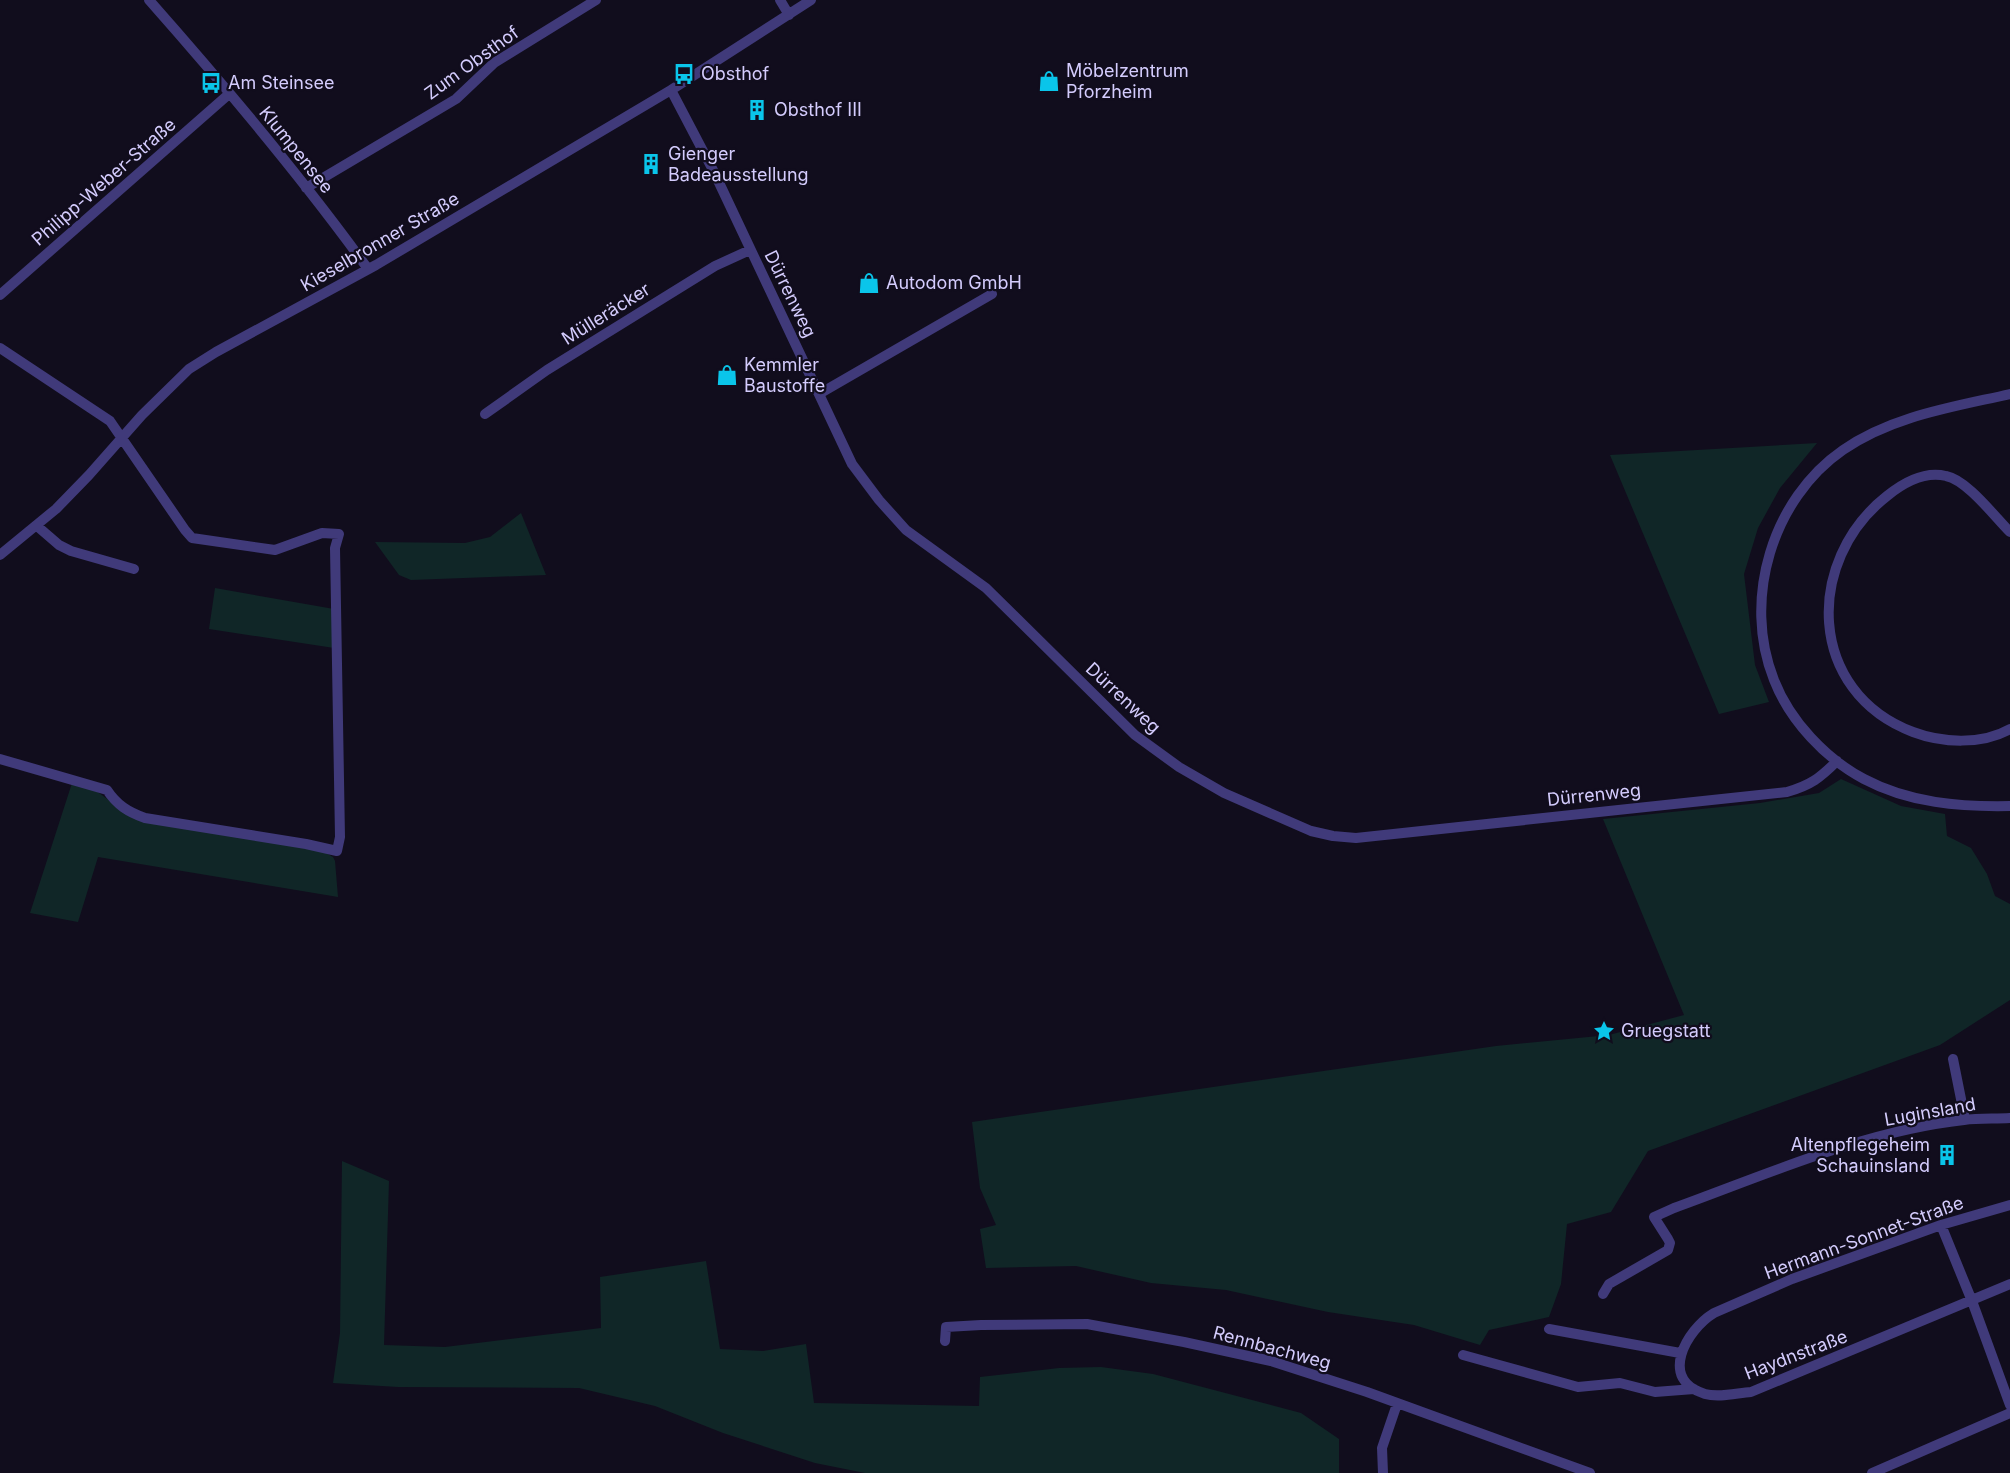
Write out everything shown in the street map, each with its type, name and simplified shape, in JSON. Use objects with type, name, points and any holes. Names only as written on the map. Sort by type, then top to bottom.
[{"type":"street","name":"Klumpensee","points":[[149,0],[306,188],[368,269]]},
{"type":"street","name":"Zum Obsthof","points":[[306,188],[456,99],[494,63],[596,0]]},
{"type":"street","points":[[780,0],[789,15]]},
{"type":"street","name":"Kieselbronner Straße","points":[[0,555],[37,526],[89,475],[162,394],[189,369],[216,352],[320,297],[671,90],[812,0]]},
{"type":"street","name":"Dürrenweg","points":[[671,90],[714,172],[852,464],[886,509],[906,530],[986,588],[1135,735],[1179,768],[1224,793],[1311,831],[1356,838],[1787,792],[1806,787],[1820,779],[1838,761]]},
{"type":"street","name":"Philipp-Weber-Straße","points":[[0,295],[229,94]]},
{"type":"street","name":"Mülleräcker","points":[[485,414],[547,370],[715,266],[750,250]]},
{"type":"street","points":[[819,394],[992,294]]},
{"type":"street","points":[[0,348],[110,421],[192,538],[275,550],[322,533],[339,534],[335,548],[340,837],[337,851],[145,818],[114,801],[107,790],[0,759]]},
{"type":"street","points":[[2010,394],[1934,411],[1895,424],[1842,450],[1815,474],[1791,505],[1780,527],[1764,576],[1762,628],[1766,654],[1774,680],[1797,721],[1817,744],[1863,779],[1888,790],[1947,804],[2010,806]]},
{"type":"street","points":[[2010,532],[1969,489],[1957,480],[1936,475],[1913,480],[1896,489],[1874,506],[1859,522],[1838,560],[1833,578],[1829,614],[1831,636],[1844,675],[1856,692],[1886,718],[1925,736],[1947,740],[1969,740],[2010,729]]},
{"type":"street","points":[[37,526],[59,545],[71,551],[134,569]]},
{"type":"street","points":[[1953,1059],[1965,1119]]},
{"type":"street","name":"Luginsland","points":[[1603,1294],[1609,1284],[1668,1250],[1670,1243],[1654,1217],[1833,1150],[1906,1130],[1965,1119],[2010,1118]]},
{"type":"street","name":"Hermann-Sonnet-Straße","points":[[1680,1353],[1691,1335],[1706,1318],[1730,1306],[1792,1279],[1941,1225],[2010,1205]]},
{"type":"street","points":[[1941,1225],[2010,1405]]},
{"type":"street","name":"Haydnstraße","points":[[1463,1355],[1578,1387],[1620,1383],[1655,1392],[1694,1389],[1708,1395],[1751,1392],[2010,1284]]},
{"type":"street","name":"Rennbachweg","points":[[945,1341],[946,1327],[1087,1324],[1184,1342],[1271,1361],[1367,1392],[1590,1473]]},
{"type":"street","points":[[1549,1329],[1680,1353],[1683,1377],[1694,1389]]},
{"type":"street","points":[[1383,1473],[1382,1448],[1398,1404]]},
{"type":"street","points":[[1872,1473],[2010,1413]]},
{"type":"green space","points":[[1817,443],[1780,488],[1758,528],[1744,574],[1755,665],[1769,702],[1719,714],[1610,455]]},
{"type":"green space","points":[[521,513],[546,575],[411,580],[399,575],[375,542],[465,543],[490,537]]},
{"type":"green space","points":[[215,588],[334,609],[334,648],[209,629]]},
{"type":"green space","points":[[1841,779],[1901,806],[1945,814],[1947,836],[1971,848],[1987,874],[1995,896],[2010,904],[2010,1000],[1940,1045],[1648,1151],[1611,1212],[1567,1224],[1561,1284],[1549,1317],[1489,1330],[1480,1345],[1414,1325],[1328,1312],[1226,1290],[1151,1283],[1076,1266],[986,1268],[980,1229],[996,1225],[980,1188],[972,1122],[1496,1046],[1609,1035],[1684,1015],[1603,819],[1760,803],[1819,793]]},
{"type":"green space","points":[[72,783],[95,790],[121,809],[321,850],[333,857],[335,861],[338,897],[98,857],[78,922],[30,913]]},
{"type":"green space","points":[[342,1161],[389,1181],[384,1345],[445,1347],[601,1328],[600,1277],[706,1261],[720,1349],[763,1351],[806,1344],[814,1403],[979,1406],[980,1377],[1059,1368],[1101,1367],[1153,1374],[1301,1413],[1339,1439],[1339,1473],[865,1473],[815,1463],[723,1433],[655,1406],[579,1388],[398,1387],[333,1383],[340,1333]]},
{"type":"place","name":"Obsthof","points":[[684,74]]},
{"type":"place","name":"Möbelzentrum Pforzheim","points":[[1049,81]]},
{"type":"place","name":"Am Steinsee","points":[[211,83]]},
{"type":"place","name":"Obsthof III","points":[[757,110]]},
{"type":"place","name":"Gienger Badeausstellung","points":[[651,164]]},
{"type":"place","name":"Autodom GmbH","points":[[869,283]]},
{"type":"place","name":"Kemmler Baustoffe","points":[[727,375]]},
{"type":"place","name":"Gruegstatt","points":[[1604,1031]]},
{"type":"place","name":"Altenpflegeheim Schauinsland","points":[[1947,1155]]}]
